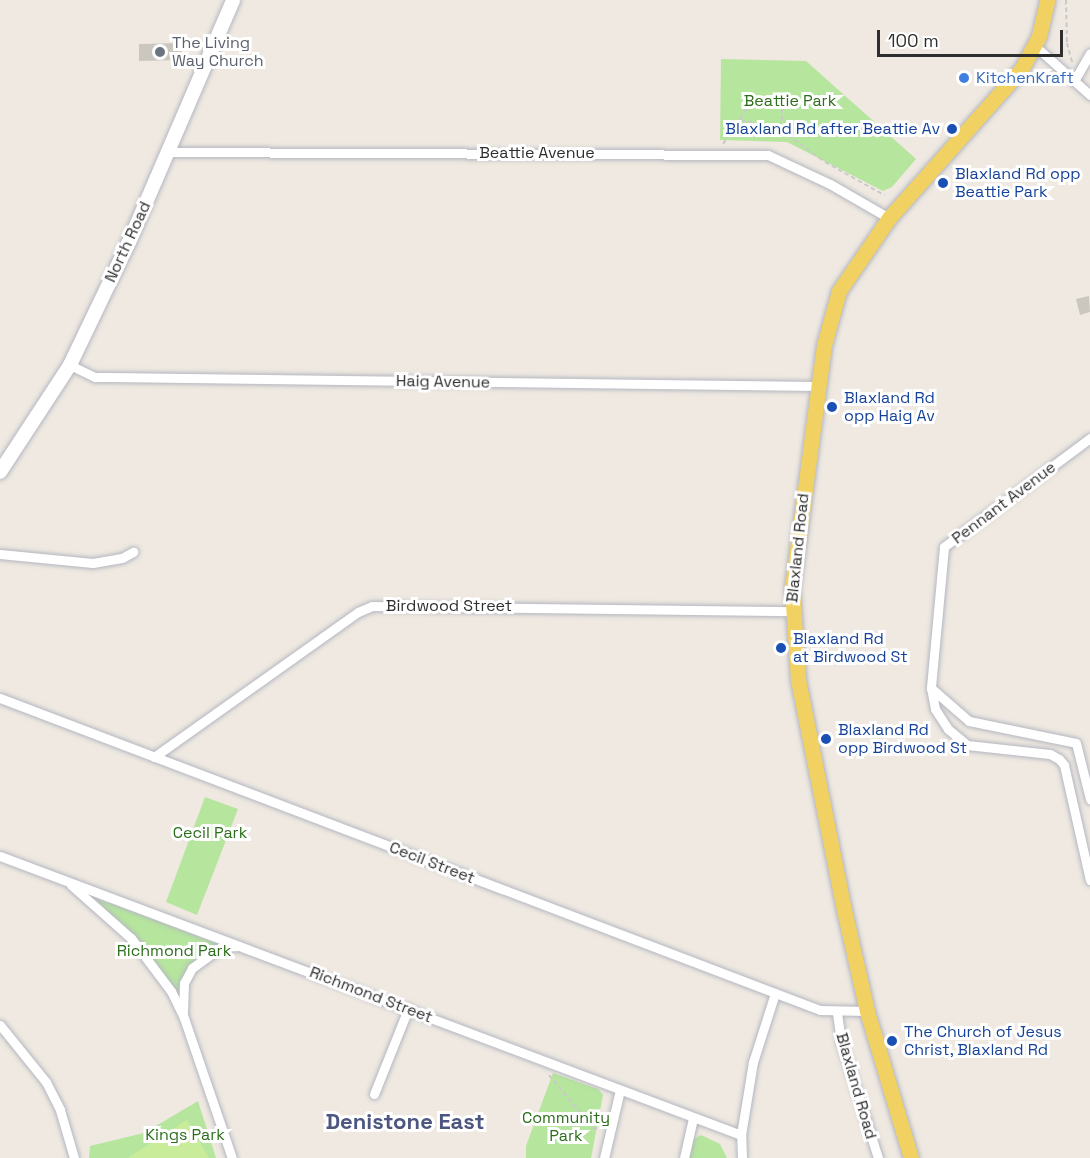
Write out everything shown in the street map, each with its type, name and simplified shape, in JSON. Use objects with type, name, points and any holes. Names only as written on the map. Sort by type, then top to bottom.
[{"type":"main road","name":"Blaxland Road","points":[[911,1158],[867,1011],[798,679],[791,611],[818,386],[828,326],[839,291],[889,218],[1016,76],[1035,46],[1047,0]]},
{"type":"street","name":"North Road","points":[[0,472],[70,365],[169,152],[233,0]]},
{"type":"street","points":[[1035,46],[1090,95]]},
{"type":"street","points":[[1070,78],[1090,53]]},
{"type":"street","name":"Beattie Avenue","points":[[169,152],[768,155],[830,184],[889,218]]},
{"type":"street","name":"Haig Avenue","points":[[70,365],[94,376],[109,377],[818,386]]},
{"type":"street","name":"Pennant Avenue","points":[[1090,438],[944,547],[931,688],[935,709],[948,729],[967,745],[1050,754],[1064,765],[1090,880]]},
{"type":"street","points":[[0,554],[93,563],[122,558],[133,552]]},
{"type":"street","name":"Birdwood Street","points":[[154,757],[358,612],[372,606],[791,611]]},
{"type":"street","points":[[931,688],[969,721],[1076,743],[1090,799]]},
{"type":"street","name":"Cecil Street","points":[[0,698],[775,993],[837,1013],[867,1011]]},
{"type":"street","name":"Richmond Street","points":[[0,856],[741,1135]]},
{"type":"street","points":[[65,880],[131,938],[154,966],[184,1017],[232,1158]]},
{"type":"street","points":[[184,1017],[184,983],[192,968],[221,947],[242,946]]},
{"type":"street","points":[[742,1158],[741,1135],[753,1062],[775,993]]},
{"type":"street","points":[[374,1094],[408,1009]]},
{"type":"street","name":"Blaxland Road","points":[[837,1013],[841,1042],[878,1158]]},
{"type":"street","points":[[0,1025],[46,1082],[60,1110],[74,1158]]},
{"type":"street","points":[[604,1158],[620,1090]]},
{"type":"street","points":[[684,1158],[693,1118]]},
{"type":"path","points":[[1066,0],[1067,43],[1072,63],[1070,78]]},
{"type":"path","points":[[716,154],[754,99],[772,99],[782,109],[782,131]]},
{"type":"path","points":[[740,120],[782,131],[825,162],[884,195]]},
{"type":"path","points":[[536,1058],[593,1128],[611,1132]]},
{"type":"green space","name":"Beattie Park","points":[[721,59],[806,61],[916,159],[892,187],[883,191],[787,142],[720,140]]},
{"type":"green space","name":"Cecil Park","points":[[205,797],[238,809],[197,915],[166,902]]},
{"type":"green space","name":"Richmond Park","points":[[95,899],[218,944],[191,965],[179,1000],[148,952]]},
{"type":"green space","name":"Community Park","points":[[553,1073],[598,1089],[603,1095],[591,1158],[526,1158],[526,1146]]},
{"type":"green space","name":"Kings Park","points":[[198,1101],[216,1158],[89,1158],[90,1146],[144,1133]]},
{"type":"green space","points":[[187,1120],[209,1158],[129,1157]]},
{"type":"green space","points":[[701,1135],[720,1144],[727,1158],[687,1158],[691,1141]]},
{"type":"building","name":"The Living Way Church","points":[[182,43],[182,60],[139,61],[139,44]]},
{"type":"building","points":[[1089,296],[1090,312],[1080,315],[1076,299]]},
{"type":"place","name":"The Living Way Church","points":[[160,52]]},
{"type":"place","name":"KitchenKraft","points":[[964,78]]},
{"type":"place","name":"Blaxland Rd after Beattie Av","points":[[952,129]]},
{"type":"place","name":"Blaxland Rd opp Beattie Park","points":[[943,183]]},
{"type":"place","name":"Blaxland Rd opp Haig Av","points":[[832,407]]},
{"type":"place","name":"Blaxland Rd at Birdwood St","points":[[781,648]]},
{"type":"place","name":"Blaxland Rd opp Birdwood St","points":[[826,739]]},
{"type":"place","name":"The Church of Jesus Christ, Blaxland Rd","points":[[892,1041]]},
{"type":"district","name":"Denistone East","points":[[405,1122]]}]
